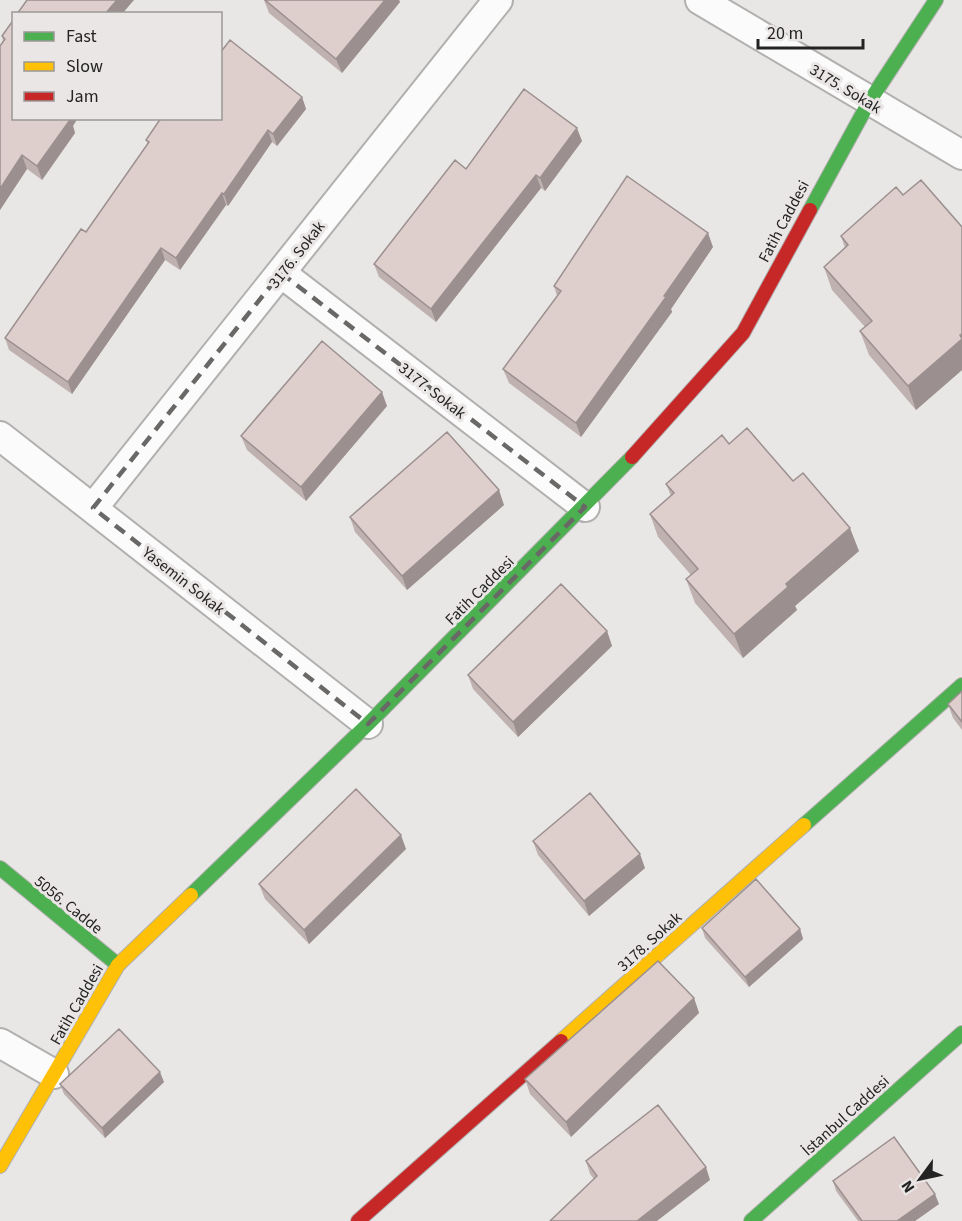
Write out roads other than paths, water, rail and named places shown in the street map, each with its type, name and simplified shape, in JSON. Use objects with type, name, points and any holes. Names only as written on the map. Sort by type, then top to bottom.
[{"type":"street","name":"3176. Sokak","points":[[93,508],[498,0]]},
{"type":"street","name":"3175. Sokak","points":[[700,0],[962,155]]},
{"type":"street","name":"Fatih Caddesi","points":[[0,1166],[118,965],[368,724],[585,507],[659,429],[742,333],[869,102],[936,0]]},
{"type":"street","name":"3177. Sokak","points":[[281,273],[585,507]]},
{"type":"street","name":"Yasemin Sokak","points":[[0,436],[368,724]]},
{"type":"street","name":"3178. Sokak","points":[[358,1221],[962,685]]},
{"type":"street","name":"5056. Cadde","points":[[0,868],[118,965]]},
{"type":"street","name":"İstanbul Caddesi","points":[[751,1221],[962,1033]]},
{"type":"street","points":[[0,1043],[54,1074]]}]
